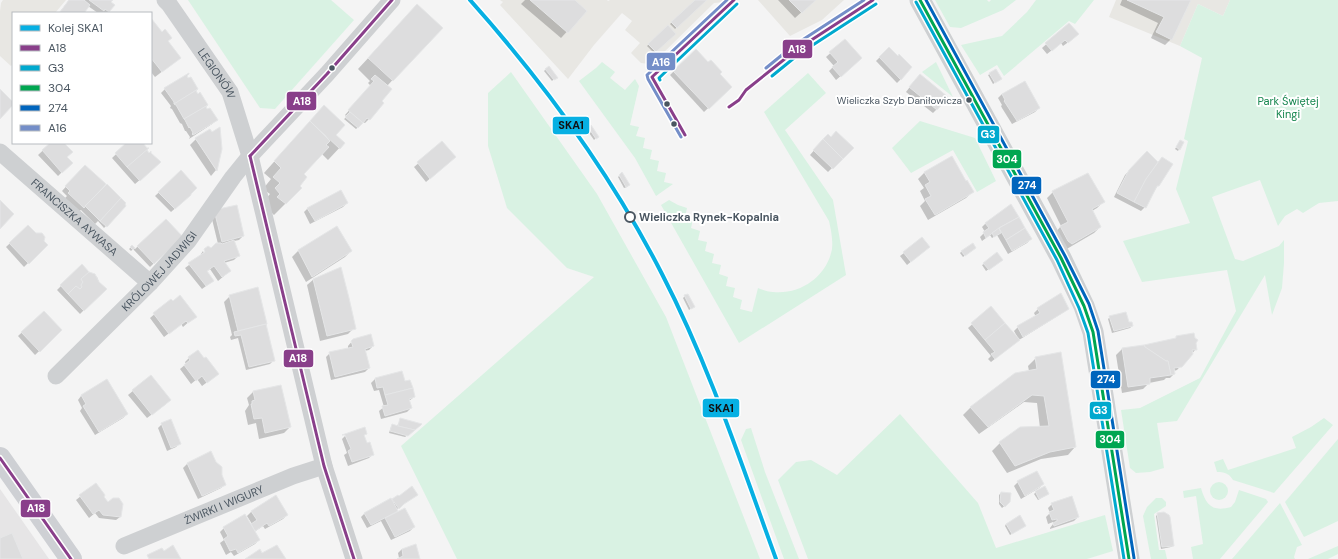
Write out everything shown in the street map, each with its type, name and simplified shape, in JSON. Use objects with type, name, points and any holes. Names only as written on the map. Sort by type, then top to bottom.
[{"type":"main road","points":[[0,458],[71,559]]},
{"type":"street","name":"LEGIONÓW","points":[[165,0],[230,92],[250,156],[324,466],[354,559]]},
{"type":"street","name":"KRÓLOWEJ JADWIGI","points":[[56,376],[150,283],[188,241],[233,177],[250,156],[335,65],[392,0]]},
{"type":"street","points":[[920,0],[1061,258],[1089,318],[1100,370],[1129,559]]},
{"type":"street","name":"FRANCISZKA AYWASA","points":[[0,152],[150,283]]},
{"type":"street","name":"ŻWIRKI I WIGURY","points":[[124,546],[293,476],[324,466]]},
{"type":"shaded area","points":[[3,0],[66,0],[56,12],[12,12],[11,66],[0,56],[1,3]]},
{"type":"shaded area","points":[[500,0],[728,0],[725,2],[714,3],[654,62],[649,64],[641,63],[631,53],[640,43],[625,30],[632,21],[622,13],[594,45],[568,79],[500,5],[503,2]]},
{"type":"shaded area","points":[[758,0],[844,0],[822,20],[790,36]]},
{"type":"shaded area","points":[[1116,0],[1230,0],[1223,16],[1198,4],[1180,46],[1109,17]]},
{"type":"shaded area","points":[[0,489],[49,559],[0,559]]},
{"type":"green space","points":[[188,0],[331,0],[354,20],[275,109],[260,108]]},
{"type":"green space","points":[[935,0],[987,0],[989,2],[991,0],[1016,0],[1003,10],[961,28],[950,27]]},
{"type":"green space","points":[[1036,0],[1094,0],[1075,24],[1069,21],[1004,76],[997,65],[980,75],[961,45],[1002,36],[1027,12]]},
{"type":"green space","name":"Park Świętej Kingi","points":[[1230,0],[1338,0],[1338,201],[1319,203],[1303,213],[1297,209],[1285,216],[1278,226],[1260,180],[1212,197],[1235,259],[1243,261],[1279,246],[1284,240],[1282,288],[1272,315],[1265,275],[1177,421],[1157,423],[1164,468],[1150,472],[1136,473],[1130,468],[1121,410],[1140,408],[1200,378],[1236,311],[1227,270],[1142,282],[1123,241],[1190,223],[1176,189],[1188,141],[1184,139],[1202,58],[1180,46],[1198,4],[1223,16]]},
{"type":"green space","points":[[602,62],[615,72],[610,78],[625,90],[635,79],[639,86],[630,125],[639,127],[636,136],[645,138],[643,148],[652,150],[650,159],[659,161],[657,171],[666,173],[664,182],[673,184],[656,196],[635,158],[579,81]]},
{"type":"green space","points":[[936,62],[953,97],[922,72]]},
{"type":"green space","points":[[511,72],[597,194],[666,317],[760,559],[457,559],[401,446],[594,277],[567,268],[507,208],[488,146],[488,93]]},
{"type":"green space","points":[[808,73],[826,93],[785,130],[833,200],[846,275],[739,343],[661,205],[669,200],[687,208],[685,217],[693,219],[691,228],[700,231],[698,240],[707,242],[705,251],[714,254],[712,263],[721,265],[719,274],[728,277],[726,286],[735,288],[733,297],[742,300],[740,309],[752,312],[758,288],[771,292],[793,290],[803,287],[819,275],[825,268],[832,249],[829,221],[764,112]]},
{"type":"green space","points":[[920,121],[975,138],[996,181],[977,192],[953,150],[911,173],[892,148]]},
{"type":"green space","points":[[900,414],[978,503],[996,548],[1105,515],[1113,551],[1087,559],[808,559],[778,480],[796,462],[811,460],[837,475]]},
{"type":"green space","points":[[1324,418],[1333,425],[1274,493],[1233,480],[1226,473],[1217,472],[1214,462],[1223,459],[1228,470],[1296,448],[1292,437]]},
{"type":"green space","points":[[751,428],[765,472],[799,559],[784,559],[741,440],[746,429]]},
{"type":"green space","points":[[1338,439],[1338,521],[1304,537],[1285,502]]},
{"type":"green space","points":[[1219,482],[1225,485],[1228,491],[1225,497],[1219,500],[1213,497],[1210,491],[1213,485]]},
{"type":"green space","points":[[1201,488],[1208,503],[1219,509],[1231,507],[1235,502],[1239,490],[1266,499],[1268,502],[1220,559],[1193,559],[1191,547],[1203,544],[1196,496],[1184,498],[1183,491]]},
{"type":"green space","points":[[1156,498],[1162,498],[1166,502],[1166,506],[1154,514],[1159,550],[1165,550],[1167,559],[1151,559],[1143,516],[1147,507]]},
{"type":"green space","points":[[1280,503],[1302,545],[1297,547],[1294,557],[1295,559],[1232,559]]},
{"type":"green space","points":[[1338,546],[1338,554],[1328,559],[1308,559]]},
{"type":"building","points":[[69,0],[84,0],[90,5],[85,12],[60,12]]},
{"type":"building","points":[[89,0],[113,0],[111,2],[115,5],[109,12],[105,9],[104,11]]},
{"type":"building","points":[[530,0],[575,0],[587,11],[568,33]]},
{"type":"building","points":[[695,0],[707,0],[677,28],[671,22]]},
{"type":"building","points":[[789,0],[816,0],[802,13]]},
{"type":"building","points":[[1127,0],[1191,0],[1172,40],[1156,32],[1164,17]]},
{"type":"building","points":[[417,4],[443,28],[393,81],[368,58]]},
{"type":"building","points":[[152,19],[162,32],[165,29],[172,38],[168,41],[181,58],[162,72],[152,59]]},
{"type":"building","points":[[1069,23],[1079,34],[1068,43],[1065,40],[1052,51],[1045,43]]},
{"type":"building","points":[[668,25],[676,34],[656,52],[648,44]]},
{"type":"building","points":[[845,39],[862,58],[841,77],[832,67],[838,62],[829,52]]},
{"type":"building","points":[[889,47],[898,56],[899,54],[912,67],[901,80],[879,57]]},
{"type":"building","points":[[696,49],[708,62],[711,60],[722,72],[720,74],[732,87],[709,109],[673,71]]},
{"type":"building","points":[[549,66],[558,78],[554,80],[545,69]]},
{"type":"building","points":[[996,69],[1002,79],[995,83],[989,73]]},
{"type":"building","points":[[189,73],[187,76],[188,78],[191,77],[198,89],[174,104],[164,88]]},
{"type":"building","points":[[920,74],[948,97],[937,110],[909,87]]},
{"type":"building","points":[[375,75],[392,89],[382,101],[384,103],[370,120],[367,118],[363,123],[348,110],[374,81],[371,79]]},
{"type":"building","points":[[1025,81],[1040,108],[1017,121],[1004,101],[1005,100],[1002,94]]},
{"type":"building","points":[[0,89],[12,101],[12,106],[0,119]]},
{"type":"building","points":[[198,89],[196,91],[198,94],[200,92],[208,105],[184,119],[174,104]]},
{"type":"building","points":[[208,105],[206,107],[207,109],[210,108],[218,120],[193,135],[190,127],[189,128],[184,119]]},
{"type":"building","points":[[324,105],[345,125],[336,135],[345,143],[340,149],[310,121]]},
{"type":"building","points":[[350,112],[363,123],[358,128],[345,117]]},
{"type":"building","points":[[310,121],[330,141],[326,145],[329,147],[304,174],[307,177],[300,186],[302,188],[286,204],[277,197],[280,194],[275,188],[280,183],[273,177],[281,168],[274,161]]},
{"type":"building","points":[[591,125],[599,137],[596,139],[588,127]]},
{"type":"building","points":[[220,127],[222,149],[217,171],[195,138],[210,129],[212,132]]},
{"type":"building","points":[[836,131],[854,148],[843,159],[823,139],[828,134],[831,137]]},
{"type":"building","points":[[823,139],[843,159],[833,169],[813,150]]},
{"type":"building","points":[[1180,140],[1184,142],[1180,150],[1176,147]]},
{"type":"building","points":[[442,141],[456,157],[430,179],[417,162]]},
{"type":"building","points":[[49,144],[65,144],[73,152],[67,157],[73,163],[62,173],[42,150]]},
{"type":"building","points":[[125,144],[144,144],[147,148],[149,148],[127,167],[115,153]]},
{"type":"building","points":[[149,148],[147,150],[149,153],[151,151],[151,153],[161,162],[140,181],[127,167]]},
{"type":"building","points":[[1147,151],[1158,162],[1146,179],[1134,202],[1117,193],[1129,170]]},
{"type":"building","points":[[952,156],[974,192],[935,215],[925,199],[931,196],[925,185],[930,182],[924,172]]},
{"type":"building","points":[[1162,157],[1173,164],[1159,186],[1157,186],[1146,208],[1134,202],[1146,179]]},
{"type":"building","points":[[85,165],[106,184],[84,208],[68,193],[70,191],[65,186]]},
{"type":"building","points":[[181,170],[197,188],[175,209],[158,192]]},
{"type":"building","points":[[622,172],[630,185],[626,187],[619,175]]},
{"type":"building","points":[[1088,173],[1105,202],[1092,209],[1101,227],[1072,244],[1068,241],[1060,226],[1068,222],[1052,191]]},
{"type":"building","points":[[107,184],[121,198],[100,221],[85,206]]},
{"type":"building","points":[[341,190],[348,203],[315,221],[307,208]]},
{"type":"building","points":[[121,198],[126,203],[126,206],[107,227],[100,221]]},
{"type":"building","points":[[0,200],[14,214],[0,229]]},
{"type":"building","points":[[1011,204],[1019,217],[999,228],[986,238],[983,232],[989,228],[985,223]]},
{"type":"building","points":[[237,205],[244,236],[222,242],[214,210]]},
{"type":"building","points":[[1019,217],[1025,228],[1006,240],[999,228]]},
{"type":"building","points":[[166,219],[183,237],[154,264],[137,246]]},
{"type":"building","points":[[28,225],[36,233],[42,233],[45,237],[44,241],[48,245],[29,264],[9,243]]},
{"type":"building","points":[[337,226],[352,251],[312,277],[298,250]]},
{"type":"building","points":[[999,228],[1001,233],[994,237],[992,233]]},
{"type":"building","points":[[1025,228],[1032,239],[1012,251],[1006,240]]},
{"type":"building","points":[[922,237],[930,247],[911,262],[903,252]]},
{"type":"building","points":[[234,240],[240,256],[224,261],[231,271],[222,277],[214,266],[207,271],[214,281],[206,286],[188,263],[205,252],[204,249],[208,246],[211,248],[216,243],[222,244]]},
{"type":"building","points":[[973,243],[976,248],[965,256],[961,251]]},
{"type":"building","points":[[132,245],[135,248],[133,250],[130,247]]},
{"type":"building","points":[[997,252],[1003,260],[989,270],[983,263]]},
{"type":"building","points":[[82,264],[89,272],[81,279],[83,282],[81,285],[82,287],[80,289],[76,286],[68,294],[60,285]]},
{"type":"building","points":[[341,267],[356,329],[327,336],[313,279]]},
{"type":"building","points":[[89,272],[95,274],[99,282],[107,289],[84,311],[68,294],[76,286],[80,289],[82,287],[81,285],[83,282],[81,279]]},
{"type":"building","points":[[258,287],[267,324],[238,331],[229,295]]},
{"type":"building","points":[[1061,293],[1069,309],[1023,337],[1017,326],[1040,313],[1037,308]]},
{"type":"building","points":[[688,294],[695,307],[691,309],[684,295]]},
{"type":"building","points":[[180,295],[197,317],[188,323],[186,321],[169,334],[153,313],[171,299],[173,301]]},
{"type":"building","points":[[991,306],[1005,323],[985,340],[971,323]]},
{"type":"building","points":[[44,311],[62,330],[40,352],[21,332]]},
{"type":"building","points":[[1126,312],[1129,322],[1132,322],[1133,326],[1114,331],[1109,316]]},
{"type":"building","points":[[1005,323],[1020,340],[995,359],[991,354],[995,352],[985,340]]},
{"type":"building","points":[[266,324],[275,361],[249,367],[241,335],[235,336],[234,332]]},
{"type":"building","points":[[1194,333],[1195,338],[1198,340],[1196,343],[1197,350],[1192,350],[1193,354],[1182,367],[1174,368],[1175,374],[1171,375],[1168,361],[1144,345],[1176,338],[1176,336]]},
{"type":"building","points":[[371,334],[374,346],[365,349],[370,368],[335,377],[329,352],[353,347],[351,341],[353,339]]},
{"type":"building","points":[[1144,345],[1168,361],[1171,375],[1150,378],[1150,384],[1128,387],[1122,348]]},
{"type":"building","points":[[198,350],[204,358],[206,357],[219,374],[207,383],[202,376],[196,381],[184,365],[190,360],[188,357]]},
{"type":"building","points":[[1061,352],[1076,447],[1050,452],[1015,466],[999,442],[1020,427],[1049,426],[1044,396],[1032,395],[988,427],[970,407],[1015,373],[1037,369],[1035,357]]},
{"type":"building","points":[[402,371],[405,381],[410,380],[413,388],[385,395],[383,387],[377,388],[375,378]]},
{"type":"building","points":[[151,375],[171,400],[152,415],[132,390]]},
{"type":"building","points":[[107,379],[128,414],[99,432],[83,406],[86,404],[81,395]]},
{"type":"building","points":[[281,385],[291,427],[265,433],[262,418],[254,419],[251,404],[252,401],[255,400],[253,391]]},
{"type":"building","points":[[413,388],[415,397],[409,399],[412,408],[385,416],[382,406],[388,405],[385,395]]},
{"type":"building","points":[[400,418],[422,424],[415,430],[398,426]]},
{"type":"building","points":[[171,419],[181,444],[171,448],[161,423]]},
{"type":"building","points":[[392,424],[415,430],[408,436],[390,431]]},
{"type":"building","points":[[365,427],[367,434],[364,435],[367,443],[370,442],[374,455],[352,462],[348,451],[351,449],[345,435],[342,435]]},
{"type":"building","points":[[211,451],[216,462],[222,467],[222,475],[226,485],[202,496],[187,463]]},
{"type":"building","points":[[1037,471],[1044,484],[1025,496],[1017,481]]},
{"type":"building","points":[[96,483],[105,495],[104,497],[108,502],[113,498],[119,498],[123,504],[121,517],[103,515],[99,510],[93,514],[79,495]]},
{"type":"building","points":[[412,486],[418,495],[399,509],[392,499],[398,495],[399,496]]},
{"type":"building","points":[[1045,486],[1049,494],[1039,499],[1035,491]]},
{"type":"building","points":[[1001,492],[1011,493],[1010,502],[1005,507],[1000,502]]},
{"type":"building","points":[[276,495],[288,515],[269,526],[267,523],[255,531],[251,524],[257,520],[251,511]]},
{"type":"building","points":[[1072,496],[1079,517],[1054,526],[1053,523],[1057,521],[1057,519],[1052,520],[1049,512],[1054,510],[1051,503]]},
{"type":"building","points":[[391,498],[398,511],[371,525],[364,513]]},
{"type":"building","points":[[405,508],[415,527],[395,537],[385,518]]},
{"type":"building","points":[[1164,512],[1170,517],[1174,546],[1162,547],[1157,513]]},
{"type":"building","points":[[245,514],[260,540],[238,553],[236,549],[230,551],[224,539],[228,536],[223,527]]},
{"type":"building","points":[[1020,515],[1026,526],[1012,534],[1006,524]]},
{"type":"building","points":[[12,533],[23,559],[0,559],[0,538]]},
{"type":"building","points":[[416,544],[420,559],[397,559],[403,556],[402,549]]},
{"type":"building","points":[[173,545],[181,559],[149,559],[147,555],[162,548],[164,551]]},
{"type":"building","points":[[277,545],[286,559],[245,559],[260,549],[262,553]]},
{"type":"rail line","name":"SKA1","points":[[470,0],[524,64],[575,131],[599,166],[642,237],[662,274],[695,343],[724,415],[776,559]]},
{"type":"transit line","name":"A18","points":[[250,156],[327,74],[392,0]]},
{"type":"transit line","name":"A16","points":[[681,137],[647,75],[727,0]]},
{"type":"transit line","name":"A18","points":[[685,135],[652,77],[734,0]]},
{"type":"transit line","name":"A16","points":[[766,68],[793,46],[864,0]]},
{"type":"transit line","name":"A18","points":[[729,107],[739,100],[746,90],[796,50],[873,0]]},
{"type":"transit line","name":"304","points":[[920,0],[1061,258],[1084,306],[1093,332],[1129,559]]},
{"type":"transit line","name":"274","points":[[926,0],[1065,256],[1089,304],[1098,331],[1134,558]]},
{"type":"transit line","name":"G3","points":[[916,2],[1057,260],[1079,308],[1088,333],[1124,559]]},
{"type":"transit line","name":"G3","points":[[660,80],[659,78],[737,4]]},
{"type":"transit line","name":"G3","points":[[772,76],[799,54],[876,4]]},
{"type":"transit line","name":"A18","points":[[250,156],[324,466],[354,559]]},
{"type":"transit line","name":"A18","points":[[0,458],[71,559]]},
{"type":"place","name":"Wieliczka Szyb Daniłowicza","points":[[969,100]]},
{"type":"place","name":"Wieliczka Rynek-Kopalnia","points":[[630,217]]}]
